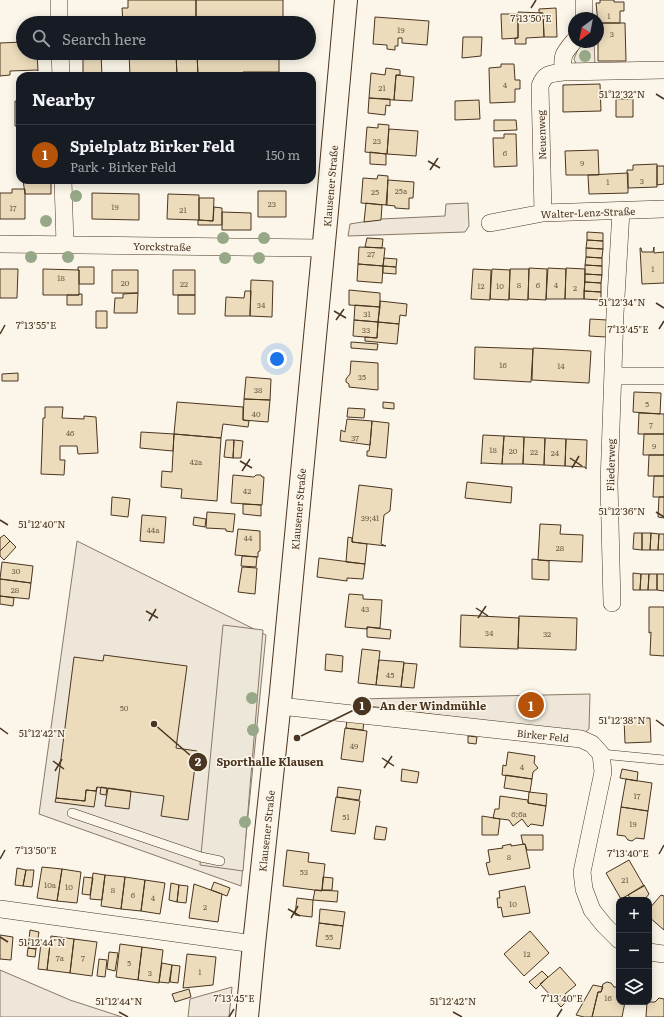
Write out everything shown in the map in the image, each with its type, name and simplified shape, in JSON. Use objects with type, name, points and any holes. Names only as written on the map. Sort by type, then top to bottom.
[{"type":"main road","name":"Klausener Straße","points":[[247,1017],[280,706],[346,0]]},
{"type":"street","points":[[59,0],[59,16]]},
{"type":"street","points":[[584,0],[584,12]]},
{"type":"street","points":[[563,72],[562,58],[568,48]]},
{"type":"street","points":[[60,60],[61,72]]},
{"type":"street","name":"Neuenweg","points":[[543,213],[540,86],[543,78],[548,74],[563,72],[664,70]]},
{"type":"street","points":[[63,184],[65,245]]},
{"type":"street","name":"Walter-Lenz-Straße","points":[[490,223],[543,213],[664,209]]},
{"type":"street","name":"Fliederweg","points":[[612,603],[610,482],[615,314],[621,211]]},
{"type":"street","name":"Yorckstraße","points":[[0,244],[323,248]]},
{"type":"street","points":[[613,376],[664,376]]},
{"type":"street","name":"Birker Feld","points":[[280,706],[581,739],[592,744],[601,754]]},
{"type":"street","points":[[601,754],[603,772],[582,872],[584,889],[592,910],[604,926],[616,937]]},
{"type":"street","points":[[0,909],[254,944]]},
{"type":"lane","points":[[601,754],[664,760]]},
{"type":"lane","points":[[72,813],[220,861]]},
{"type":"shaded area","points":[[594,48],[595,64],[576,64],[574,59],[578,49]]},
{"type":"shaded area","points":[[468,203],[469,226],[465,232],[348,236],[350,224],[381,219],[445,216],[446,204]]},
{"type":"shaded area","points":[[77,541],[266,635],[241,886],[39,814]]},
{"type":"shaded area","points":[[223,625],[263,630],[243,871],[200,865]]},
{"type":"shaded area","points":[[590,694],[589,729],[583,734],[361,705],[358,699]]},
{"type":"shaded area","points":[[0,970],[70,1000],[122,1017],[0,1017]]},
{"type":"shaded area","points":[[232,987],[229,1017],[188,1017],[190,999]]},
{"type":"building","points":[[128,0],[196,0],[196,16],[123,16],[122,8],[128,8]]},
{"type":"building","points":[[196,0],[283,0],[283,16],[196,16]]},
{"type":"building","points":[[600,0],[624,2],[624,11],[620,11],[620,23],[604,23],[604,12],[597,12],[596,3],[600,3]]},
{"type":"building","points":[[556,8],[557,37],[544,37],[543,13],[539,13],[539,9]]},
{"type":"building","points":[[518,12],[543,13],[544,37],[526,38],[526,44],[515,44],[515,38],[518,38]]},
{"type":"building","points":[[501,14],[518,14],[518,38],[502,39]]},
{"type":"building","points":[[375,17],[429,21],[427,45],[402,43],[402,38],[398,38],[398,46],[395,46],[395,50],[387,49],[387,45],[373,44]]},
{"type":"building","points":[[604,23],[625,23],[626,61],[598,61],[598,48],[604,48]]},
{"type":"building","points":[[463,37],[482,37],[481,56],[462,58]]},
{"type":"building","points":[[16,42],[16,60],[37,60],[38,71],[10,71],[10,75],[0,76],[0,43]]},
{"type":"building","points":[[83,60],[101,60],[102,72],[83,72]]},
{"type":"building","points":[[129,60],[176,60],[177,72],[130,72]]},
{"type":"building","points":[[176,60],[197,60],[198,72],[177,72]]},
{"type":"building","points":[[197,60],[279,60],[279,72],[198,72]]},
{"type":"building","points":[[501,64],[514,64],[515,80],[520,80],[520,89],[515,89],[515,102],[490,103],[489,68],[501,67]]},
{"type":"building","points":[[386,68],[400,70],[400,75],[396,75],[394,100],[369,98],[371,73],[385,75]]},
{"type":"building","points":[[396,75],[414,77],[412,101],[394,100]]},
{"type":"building","points":[[600,84],[601,111],[563,112],[563,85]]},
{"type":"building","points":[[369,98],[390,99],[390,106],[386,105],[385,115],[368,113]]},
{"type":"building","points":[[616,99],[633,99],[633,117],[616,117]]},
{"type":"building","points":[[479,100],[480,119],[455,120],[455,101]]},
{"type":"building","points":[[15,101],[16,101],[16,126]]},
{"type":"building","points":[[494,120],[516,120],[517,130],[494,131]]},
{"type":"building","points":[[378,124],[389,125],[387,154],[365,152],[367,127],[378,128]]},
{"type":"building","points":[[389,129],[418,131],[416,156],[387,154]]},
{"type":"building","points":[[504,134],[516,134],[517,166],[494,167],[493,138],[504,138]]},
{"type":"building","points":[[598,150],[599,175],[566,175],[565,151]]},
{"type":"building","points":[[370,152],[386,154],[386,165],[370,164]]},
{"type":"building","points":[[657,164],[657,187],[628,188],[627,170],[633,170],[633,165]]},
{"type":"building","points":[[657,166],[664,166],[664,184],[657,185]]},
{"type":"building","points":[[628,173],[628,193],[589,194],[588,175]]},
{"type":"building","points":[[378,175],[388,176],[387,205],[361,203],[363,178],[377,179]]},
{"type":"building","points":[[388,180],[414,182],[413,198],[409,198],[409,209],[395,208],[395,206],[386,205]]},
{"type":"building","points":[[24,184],[51,184],[51,194],[25,194]]},
{"type":"building","points":[[12,189],[25,189],[25,219],[0,219],[0,193],[12,193]]},
{"type":"building","points":[[258,191],[286,191],[286,217],[258,217]]},
{"type":"building","points":[[92,193],[139,194],[139,220],[92,219]]},
{"type":"building","points":[[168,194],[199,195],[199,220],[167,219]]},
{"type":"building","points":[[199,198],[214,198],[213,221],[199,220]]},
{"type":"building","points":[[366,203],[382,205],[381,220],[364,222]]},
{"type":"building","points":[[214,207],[222,208],[222,225],[198,225],[198,220],[213,221]]},
{"type":"building","points":[[222,212],[251,213],[251,230],[222,230]]},
{"type":"building","points":[[587,232],[603,233],[603,241],[587,240]]},
{"type":"building","points":[[367,238],[383,239],[382,248],[365,247]]},
{"type":"building","points":[[587,240],[603,241],[603,249],[586,248]]},
{"type":"building","points":[[359,247],[385,248],[383,266],[358,264]]},
{"type":"building","points":[[654,247],[654,253],[664,252],[664,283],[642,284],[640,248],[642,252],[653,252]]},
{"type":"building","points":[[586,248],[603,249],[602,258],[586,257]]},
{"type":"building","points":[[586,257],[602,258],[602,266],[585,265]]},
{"type":"building","points":[[384,258],[397,259],[396,267],[383,266]]},
{"type":"building","points":[[358,264],[383,266],[382,283],[357,281]]},
{"type":"building","points":[[585,265],[602,266],[602,275],[585,274]]},
{"type":"building","points":[[383,266],[396,267],[396,274],[383,273]]},
{"type":"building","points":[[78,267],[94,267],[94,284],[79,284]]},
{"type":"building","points":[[529,268],[547,269],[546,300],[528,299]]},
{"type":"building","points":[[548,268],[566,269],[565,299],[546,299]]},
{"type":"building","points":[[566,268],[585,269],[584,299],[565,299]]},
{"type":"building","points":[[0,269],[18,269],[17,298],[0,298]]},
{"type":"building","points":[[43,269],[79,270],[79,295],[43,295]]},
{"type":"building","points":[[473,269],[491,270],[490,300],[471,299]]},
{"type":"building","points":[[492,269],[510,270],[509,300],[490,299]]},
{"type":"building","points":[[510,269],[529,269],[528,300],[509,299]]},
{"type":"building","points":[[112,270],[138,270],[138,293],[112,293]]},
{"type":"building","points":[[173,270],[195,270],[195,295],[173,295]]},
{"type":"building","points":[[585,274],[602,275],[601,283],[585,282]]},
{"type":"building","points":[[251,280],[273,281],[272,317],[250,316]]},
{"type":"building","points":[[585,282],[601,283],[601,292],[584,291]]},
{"type":"building","points":[[349,290],[380,293],[380,307],[349,305]]},
{"type":"building","points":[[245,291],[251,291],[250,316],[225,316],[226,297],[244,298]]},
{"type":"building","points":[[584,291],[601,292],[601,300],[584,299]]},
{"type":"building","points":[[138,293],[137,313],[114,313],[115,298],[123,298],[123,294]]},
{"type":"building","points":[[82,294],[82,305],[67,305],[67,295]]},
{"type":"building","points":[[178,295],[195,295],[195,314],[178,314]]},
{"type":"building","points":[[380,301],[407,304],[406,316],[400,315],[399,324],[378,322]]},
{"type":"building","points":[[355,305],[380,307],[378,322],[354,320]]},
{"type":"building","points":[[96,311],[107,311],[107,328],[96,328]]},
{"type":"building","points":[[590,319],[607,320],[606,337],[589,336]]},
{"type":"building","points":[[354,320],[378,322],[377,338],[353,336]]},
{"type":"building","points":[[378,322],[399,324],[397,344],[365,341],[365,337],[377,338]]},
{"type":"building","points":[[351,342],[378,344],[377,350],[351,348]]},
{"type":"building","points":[[475,347],[533,349],[531,382],[474,379]]},
{"type":"building","points":[[533,348],[591,351],[589,383],[532,380]]},
{"type":"building","points":[[351,361],[378,363],[378,390],[349,387],[346,379],[350,374]]},
{"type":"building","points":[[18,373],[18,381],[2,381],[2,374]]},
{"type":"building","points":[[246,377],[271,379],[270,400],[244,399]]},
{"type":"building","points":[[634,392],[661,393],[660,414],[633,412]]},
{"type":"building","points":[[244,399],[270,400],[268,422],[243,420]]},
{"type":"building","points":[[177,402],[243,407],[243,420],[249,421],[248,427],[223,424],[221,438],[174,434]]},
{"type":"building","points":[[383,402],[394,403],[394,409],[383,408]]},
{"type":"building","points":[[45,407],[63,407],[62,418],[84,419],[84,416],[96,417],[98,453],[78,454],[77,446],[60,446],[60,460],[65,460],[64,475],[41,474],[43,418],[45,418]]},
{"type":"building","points":[[348,408],[365,409],[364,418],[347,417]]},
{"type":"building","points":[[639,413],[664,414],[664,434],[638,434]]},
{"type":"building","points":[[347,419],[372,421],[370,445],[340,441],[341,430],[345,432]]},
{"type":"building","points":[[372,421],[389,423],[386,458],[367,456],[367,451],[369,451],[370,445]]},
{"type":"building","points":[[141,432],[174,434],[173,451],[140,448]]},
{"type":"building","points":[[174,434],[221,438],[217,501],[181,498],[182,489],[161,487],[162,471],[172,472]]},
{"type":"building","points":[[644,434],[664,434],[664,455],[643,455]]},
{"type":"building","points":[[483,435],[504,436],[502,464],[481,464]]},
{"type":"building","points":[[504,436],[524,437],[523,464],[502,464]]},
{"type":"building","points":[[524,437],[545,438],[544,465],[523,464]]},
{"type":"building","points":[[545,438],[566,439],[565,466],[544,465]]},
{"type":"building","points":[[566,439],[587,440],[586,469],[585,467],[565,466]]},
{"type":"building","points":[[226,440],[234,440],[233,458],[224,457]]},
{"type":"building","points":[[234,440],[243,441],[241,458],[233,458]]},
{"type":"building","points":[[649,455],[664,455],[664,476],[648,476]]},
{"type":"building","points":[[233,475],[254,477],[256,475],[261,475],[264,477],[262,505],[231,503]]},
{"type":"building","points":[[654,476],[664,476],[664,497],[653,497]]},
{"type":"building","points":[[467,482],[512,487],[511,503],[465,498]]},
{"type":"building","points":[[359,485],[392,489],[390,511],[384,515],[381,544],[386,546],[352,542]]},
{"type":"building","points":[[112,497],[130,499],[128,517],[111,515]]},
{"type":"building","points":[[659,497],[664,497],[664,518],[658,517]]},
{"type":"building","points":[[243,504],[261,505],[261,516],[243,514]]},
{"type":"building","points":[[207,512],[235,514],[233,532],[226,531],[226,529],[206,528]]},
{"type":"building","points":[[142,515],[166,517],[164,543],[140,541]]},
{"type":"building","points":[[194,517],[206,519],[205,527],[193,525]]},
{"type":"building","points":[[540,524],[561,525],[560,534],[583,535],[582,562],[538,560]]},
{"type":"building","points":[[238,529],[260,531],[260,551],[258,552],[258,557],[235,555]]},
{"type":"building","points":[[634,533],[642,533],[642,550],[633,549]]},
{"type":"building","points":[[642,533],[651,533],[650,550],[642,550]]},
{"type":"building","points":[[651,533],[659,534],[658,550],[650,550]]},
{"type":"building","points":[[659,534],[664,534],[664,550],[658,550]]},
{"type":"building","points":[[4,535],[10,541],[0,551],[0,538]]},
{"type":"building","points":[[348,537],[352,538],[352,542],[367,544],[365,564],[346,562]]},
{"type":"building","points":[[10,541],[16,547],[4,560],[0,556],[0,551]]},
{"type":"building","points":[[242,556],[257,557],[256,567],[241,566]]},
{"type":"building","points":[[319,558],[365,564],[363,579],[347,578],[347,581],[317,577]]},
{"type":"building","points":[[532,559],[549,561],[549,580],[532,579]]},
{"type":"building","points":[[2,562],[33,566],[31,583],[0,579]]},
{"type":"building","points":[[242,567],[257,568],[255,594],[238,592]]},
{"type":"building","points":[[633,573],[641,574],[640,590],[633,590]]},
{"type":"building","points":[[641,574],[649,574],[648,590],[640,590]]},
{"type":"building","points":[[649,574],[657,574],[657,590],[648,590]]},
{"type":"building","points":[[657,574],[664,574],[664,591],[657,590]]},
{"type":"building","points":[[0,579],[31,583],[29,599],[0,596]]},
{"type":"building","points":[[349,594],[363,595],[363,599],[382,600],[380,628],[367,627],[367,629],[345,627]]},
{"type":"building","points":[[0,596],[14,598],[13,606],[0,604]]},
{"type":"building","points":[[649,607],[664,607],[664,656],[650,655],[651,632],[649,633]]},
{"type":"building","points":[[461,615],[519,618],[518,649],[460,647]]},
{"type":"building","points":[[519,616],[577,618],[576,650],[518,648]]},
{"type":"building","points":[[367,627],[391,630],[390,639],[367,637]]},
{"type":"building","points":[[362,649],[380,651],[376,685],[358,683]]},
{"type":"building","points":[[326,654],[343,656],[342,672],[325,670]]},
{"type":"building","points":[[104,655],[187,666],[176,748],[197,751],[188,820],[161,816],[164,796],[97,787],[96,791],[86,790],[85,801],[56,798],[74,657],[103,661]]},
{"type":"building","points":[[379,660],[404,662],[401,687],[376,685]]},
{"type":"building","points":[[404,663],[417,664],[414,688],[401,687]]},
{"type":"building","points":[[624,718],[650,718],[651,742],[625,743]]},
{"type":"building","points":[[347,719],[364,721],[363,730],[346,728]]},
{"type":"building","points":[[345,728],[367,731],[363,762],[341,759]]},
{"type":"building","points":[[468,736],[477,737],[476,744],[468,743]]},
{"type":"building","points":[[508,752],[535,756],[534,763],[538,768],[533,772],[532,779],[502,775],[503,765],[506,766]]},
{"type":"building","points":[[402,769],[419,772],[417,783],[401,781]]},
{"type":"building","points":[[622,769],[638,772],[637,781],[620,778]]},
{"type":"building","points":[[506,775],[532,779],[530,792],[504,788]]},
{"type":"building","points":[[626,779],[652,783],[648,811],[621,807]]},
{"type":"building","points":[[97,787],[94,807],[55,802],[56,798],[85,801],[86,790],[96,791]]},
{"type":"building","points":[[101,787],[107,788],[106,795],[100,794]]},
{"type":"building","points":[[338,787],[361,790],[359,800],[337,797]]},
{"type":"building","points":[[108,788],[131,791],[129,809],[105,806]]},
{"type":"building","points":[[529,792],[547,794],[546,806],[528,803]]},
{"type":"building","points":[[500,796],[528,800],[528,803],[546,806],[543,826],[531,824],[528,827],[522,819],[513,826],[509,820],[493,818],[495,809],[499,809]]},
{"type":"building","points":[[336,797],[360,801],[355,834],[331,831]]},
{"type":"building","points":[[621,807],[648,811],[644,839],[636,838],[632,841],[628,840],[625,836],[617,835]]},
{"type":"building","points":[[482,816],[500,819],[498,835],[482,835]]},
{"type":"building","points":[[376,826],[387,828],[385,840],[374,839]]},
{"type":"building","points":[[521,835],[543,835],[543,850],[527,850],[525,844],[523,844]]},
{"type":"building","points":[[511,844],[511,846],[525,844],[530,868],[489,875],[486,863],[490,862],[488,850],[503,848],[502,846]]},
{"type":"building","points":[[287,850],[309,853],[308,862],[325,864],[322,891],[283,886]]},
{"type":"building","points":[[629,860],[644,886],[625,897],[620,897],[606,873]]},
{"type":"building","points":[[42,867],[62,869],[57,901],[37,898]]},
{"type":"building","points":[[17,868],[26,870],[23,886],[15,885]]},
{"type":"building","points":[[62,869],[81,872],[77,903],[57,901]]},
{"type":"building","points":[[26,870],[34,870],[32,887],[23,886]]},
{"type":"building","points":[[93,873],[105,875],[102,900],[90,899]]},
{"type":"building","points":[[105,875],[125,877],[121,909],[101,906]]},
{"type":"building","points":[[84,877],[93,878],[90,895],[82,894]]},
{"type":"building","points":[[125,877],[145,880],[141,911],[121,909]]},
{"type":"building","points":[[323,877],[333,878],[332,890],[322,890]]},
{"type":"building","points":[[145,880],[165,883],[160,914],[141,911]]},
{"type":"building","points":[[214,882],[230,888],[227,896],[211,890]]},
{"type":"building","points":[[171,883],[179,885],[177,902],[169,900]]},
{"type":"building","points":[[194,884],[222,894],[218,922],[189,918]]},
{"type":"building","points":[[179,885],[188,886],[186,903],[177,902]]},
{"type":"building","points":[[644,885],[649,894],[646,897],[630,897],[628,895]]},
{"type":"building","points":[[525,886],[530,913],[503,917],[501,907],[498,908],[497,898],[500,898],[499,891]]},
{"type":"building","points":[[315,890],[338,891],[337,902],[313,900]]},
{"type":"building","points":[[661,895],[664,896],[664,930],[652,920],[652,906]]},
{"type":"building","points":[[297,898],[313,900],[312,917],[295,915]]},
{"type":"building","points":[[320,909],[345,912],[343,926],[319,923]]},
{"type":"building","points":[[319,923],[343,926],[340,949],[316,946]]},
{"type":"building","points":[[30,930],[39,932],[36,949],[28,948]]},
{"type":"building","points":[[530,931],[549,953],[524,976],[504,954]]},
{"type":"building","points":[[0,935],[13,937],[11,960],[0,959]]},
{"type":"building","points":[[51,936],[74,939],[70,973],[47,970]]},
{"type":"building","points":[[74,939],[97,942],[92,976],[70,973]]},
{"type":"building","points":[[41,943],[50,944],[47,970],[38,969]]},
{"type":"building","points":[[120,944],[142,947],[138,980],[116,977]]},
{"type":"building","points":[[142,947],[163,950],[159,983],[138,980]]},
{"type":"building","points":[[28,948],[36,949],[35,957],[27,956]]},
{"type":"building","points":[[109,952],[118,953],[115,971],[107,969]]},
{"type":"building","points":[[187,954],[216,957],[213,985],[183,988]]},
{"type":"building","points":[[99,959],[107,960],[105,977],[97,976]]},
{"type":"building","points":[[162,963],[172,965],[169,983],[159,982]]},
{"type":"building","points":[[172,965],[180,966],[178,983],[170,982]]},
{"type":"building","points":[[560,967],[576,985],[565,994],[569,999],[561,1007],[540,984]]},
{"type":"building","points":[[542,971],[548,977],[536,989],[529,982]]},
{"type":"building","points":[[607,982],[616,987],[616,1005],[624,1005],[622,1017],[592,1017],[598,992],[601,992],[603,984]]},
{"type":"building","points":[[593,985],[603,987],[601,992],[598,992],[592,1017],[576,1015]]},
{"type":"building","points":[[189,989],[191,997],[175,1002],[172,994]]},
{"type":"building","points":[[659,998],[664,999],[664,1017],[646,1017],[647,1005],[652,1005],[652,1002],[655,1002]]},
{"type":"place","name":"Spielplatz Birker Feld","points":[[531,705]]},
{"type":"place","name":"Sporthalle Klausen","points":[[154,724]]},
{"type":"place","name":"An der Windmühle","points":[[297,738]]}]
